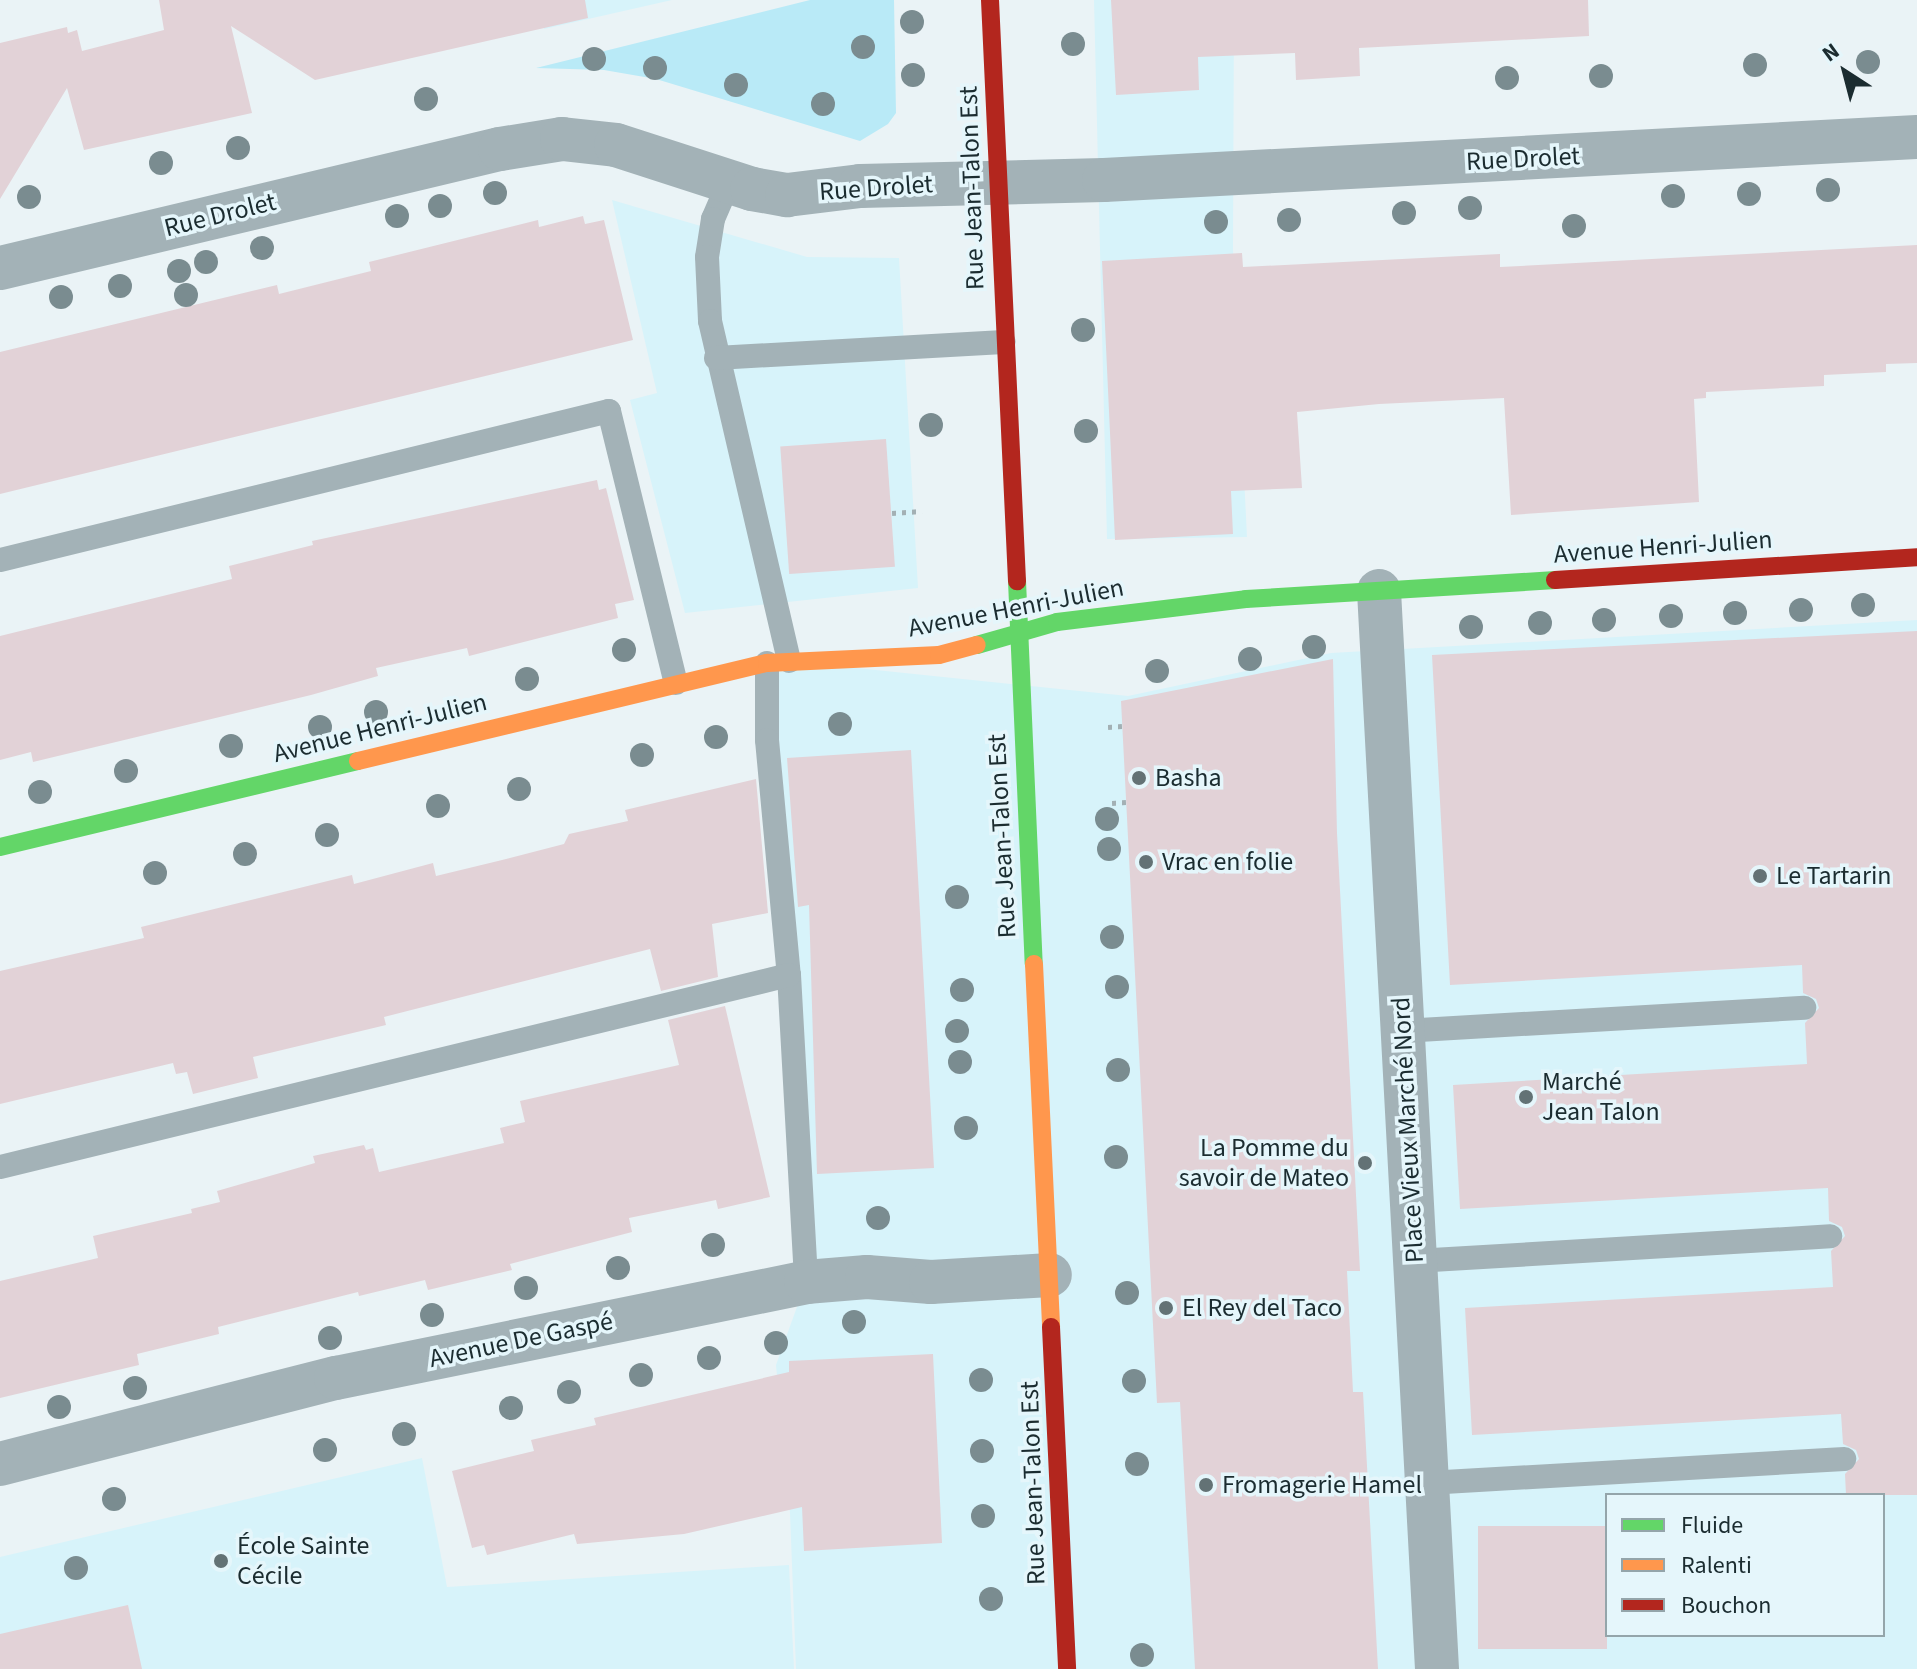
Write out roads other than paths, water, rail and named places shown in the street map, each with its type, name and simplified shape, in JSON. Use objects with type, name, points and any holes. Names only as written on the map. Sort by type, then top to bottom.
[{"type":"street","name":"Rue Jean-Talon Est","points":[[990,0],[1067,1669]]},
{"type":"street","name":"Rue Drolet","points":[[0,268],[531,143],[573,140],[616,145],[729,182],[787,195],[999,181],[1104,180],[1917,137]]},
{"type":"street","name":"Avenue Henri-Julien","points":[[0,847],[676,683],[778,662],[939,655],[1018,633],[1128,613],[1379,591],[1917,557]]},
{"type":"street","name":"Place Vieux Marché Nord","points":[[1379,591],[1437,1669]]},
{"type":"street","name":"Avenue De Gaspé","points":[[0,1464],[336,1378],[806,1282],[867,1277],[931,1282],[1050,1275]]},
{"type":"lane","points":[[729,182],[713,219],[706,287],[716,358],[778,662],[767,740],[789,975],[806,1282]]},
{"type":"lane","points":[[716,358],[1004,342]]},
{"type":"lane","points":[[0,560],[609,411],[676,683]]},
{"type":"lane","points":[[0,1167],[789,975]]},
{"type":"lane","points":[[1402,1031],[1804,1008]]},
{"type":"lane","points":[[1415,1261],[1830,1236]]},
{"type":"lane","points":[[1427,1483],[1844,1459]]},
{"type":"place","name":"Basha","points":[[1139,778]]},
{"type":"place","name":"Vrac en folie","points":[[1146,862]]},
{"type":"place","name":"Le Tartarin","points":[[1760,876]]},
{"type":"place","name":"Marché Jean Talon","points":[[1526,1097]]},
{"type":"place","name":"La Pomme du savoir de Mateo","points":[[1365,1163]]},
{"type":"place","name":"El Rey del Taco","points":[[1166,1308]]},
{"type":"place","name":"Fromagerie Hamel","points":[[1206,1485]]},
{"type":"place","name":"École Sainte Cécile","points":[[221,1561]]}]
